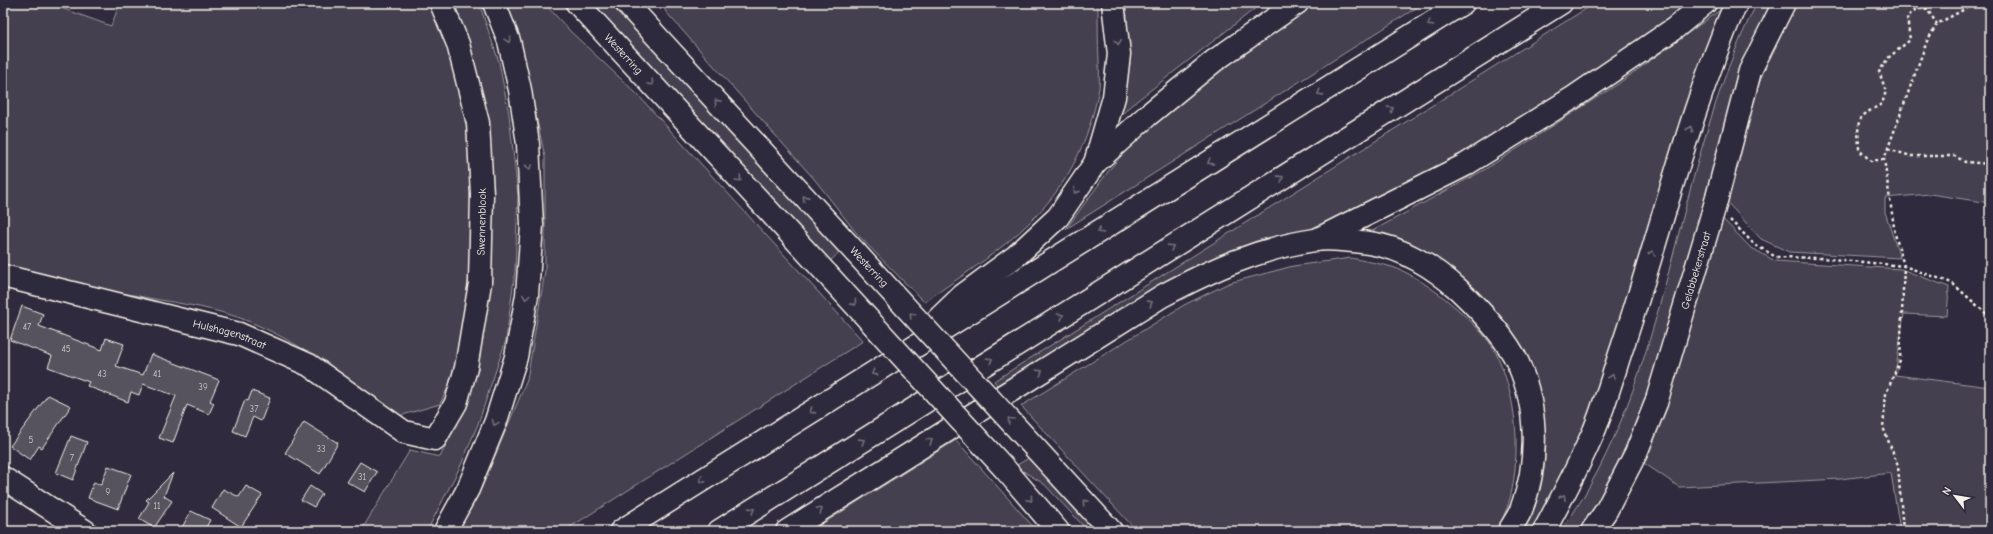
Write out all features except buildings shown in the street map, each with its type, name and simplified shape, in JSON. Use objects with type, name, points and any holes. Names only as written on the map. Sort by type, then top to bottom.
[{"type":"main road","name":"Swennenblook","points":[[435,439],[456,403],[466,368],[480,283],[482,194],[478,123],[458,44],[441,3]]},
{"type":"main road","points":[[445,531],[468,489],[496,421],[516,357],[527,295],[532,225],[528,144],[520,90],[509,41],[494,3]]},
{"type":"main road","name":"Westerring","points":[[577,3],[1005,469],[1058,531]]},
{"type":"main road","name":"Westerring","points":[[626,3],[1111,531]]},
{"type":"main road","points":[[643,3],[653,31]]},
{"type":"main road","points":[[1095,163],[1114,97],[1119,54],[1113,3]]},
{"type":"main road","points":[[902,355],[963,295],[1016,256],[1058,217],[1095,163],[1148,115],[1214,61],[1297,3]]},
{"type":"main road","points":[[621,531],[1463,3]]},
{"type":"main road","points":[[719,531],[1561,3]]},
{"type":"main road","points":[[786,531],[1162,296],[1214,269],[1262,252],[1316,240],[1465,165],[1574,97],[1676,28],[1705,3]]},
{"type":"main road","points":[[1544,531],[1567,489],[1594,429],[1632,319],[1686,142],[1723,33],[1736,3]]},
{"type":"main road","name":"Gelabbekerstraat","points":[[1592,531],[1606,511],[1634,457],[1656,403],[1715,205],[1750,71],[1784,3]]},
{"type":"main road","points":[[1316,240],[1370,243],[1400,252],[1428,265],[1473,303],[1497,331],[1513,355],[1527,389],[1534,424],[1532,475],[1521,511],[1509,531]]},
{"type":"main road","name":"Hulshagenstraat","points":[[3,276],[240,334],[309,365],[404,432],[435,439]]},
{"type":"main road","points":[[3,478],[84,531]]},
{"type":"path","points":[[1903,531],[1898,466],[1883,427],[1886,394],[1900,360],[1904,266],[1896,234],[1884,159],[1927,40],[1937,24],[1977,3],[1990,6]]},
{"type":"path","points":[[1884,159],[1871,161],[1859,150],[1858,125],[1862,115],[1882,104],[1886,91],[1879,72],[1888,58],[1910,40],[1907,17],[1916,8],[1927,9],[1937,24]]},
{"type":"path","points":[[1888,149],[1911,156],[1954,156],[1966,162],[1990,164]]},
{"type":"path","points":[[1715,205],[1754,244],[1776,257],[1821,258],[1904,266],[1952,283],[1990,317]]},
{"type":"shaded area","points":[[3,3],[53,3],[53,5],[111,26],[120,3],[429,3],[450,47],[465,106],[473,176],[468,283],[455,372],[440,404],[399,416],[323,361],[283,337],[240,318],[200,307],[84,286],[3,268]]},
{"type":"shaded area","points":[[448,3],[479,3],[499,62],[509,114],[518,196],[515,271],[506,340],[478,424],[461,465],[427,531],[361,531],[410,450],[440,457],[460,417],[489,217]]},
{"type":"shaded area","points":[[508,3],[544,3],[570,31],[637,94],[863,341],[564,531],[457,531],[479,494],[527,380],[545,271],[545,157],[528,79]]},
{"type":"shaded area","points":[[593,3],[611,3],[840,252],[830,261]]},
{"type":"shaded area","points":[[662,3],[1098,3],[1099,88],[1089,127],[1075,161],[1058,190],[1037,215],[1013,238],[986,259],[924,302],[858,235],[815,180],[666,12]]},
{"type":"shaded area","points":[[1123,3],[1262,3],[1129,107],[1118,119],[1128,71],[1127,15]]},
{"type":"shaded area","points":[[1312,3],[1424,3],[1066,229],[1110,169],[1149,123]]},
{"type":"shaded area","points":[[1595,3],[1691,3],[1587,76],[1470,151],[1338,222],[1287,238],[1000,389],[994,381]]},
{"type":"shaded area","points":[[1757,3],[1776,3],[1746,59],[1719,146],[1661,357],[1631,448],[1583,531],[1561,531],[1598,470],[1627,406],[1650,340],[1706,134],[1728,68]]},
{"type":"shaded area","points":[[1796,3],[1990,3],[1990,203],[1930,194],[1885,198],[1885,212],[1900,258],[1789,252],[1761,239],[1724,199],[1754,98],[1772,50]]},
{"type":"shaded area","points":[[1720,10],[1723,12],[1590,420],[1549,502],[1529,531],[1520,531],[1534,497],[1519,345],[1495,311],[1469,284],[1363,236],[1484,170],[1618,84]]},
{"type":"shaded area","points":[[1718,214],[1750,247],[1775,261],[1901,269],[1949,287],[1947,316],[1904,314],[1895,375],[1990,387],[1990,531],[1900,531],[1891,473],[1840,479],[1679,487],[1641,461]]},
{"type":"shaded area","points":[[1351,258],[1392,267],[1411,275],[1422,282],[1446,299],[1462,313],[1486,338],[1496,353],[1506,377],[1512,402],[1516,453],[1515,473],[1511,494],[1505,513],[1495,531],[1137,531],[1021,406],[1184,305],[1229,283],[1293,266]]},
{"type":"shaded area","points":[[956,440],[1037,531],[811,531]]},
{"type":"shaded area","points":[[1029,458],[1097,531],[1088,531],[1044,484],[1018,468],[1017,465]]}]
